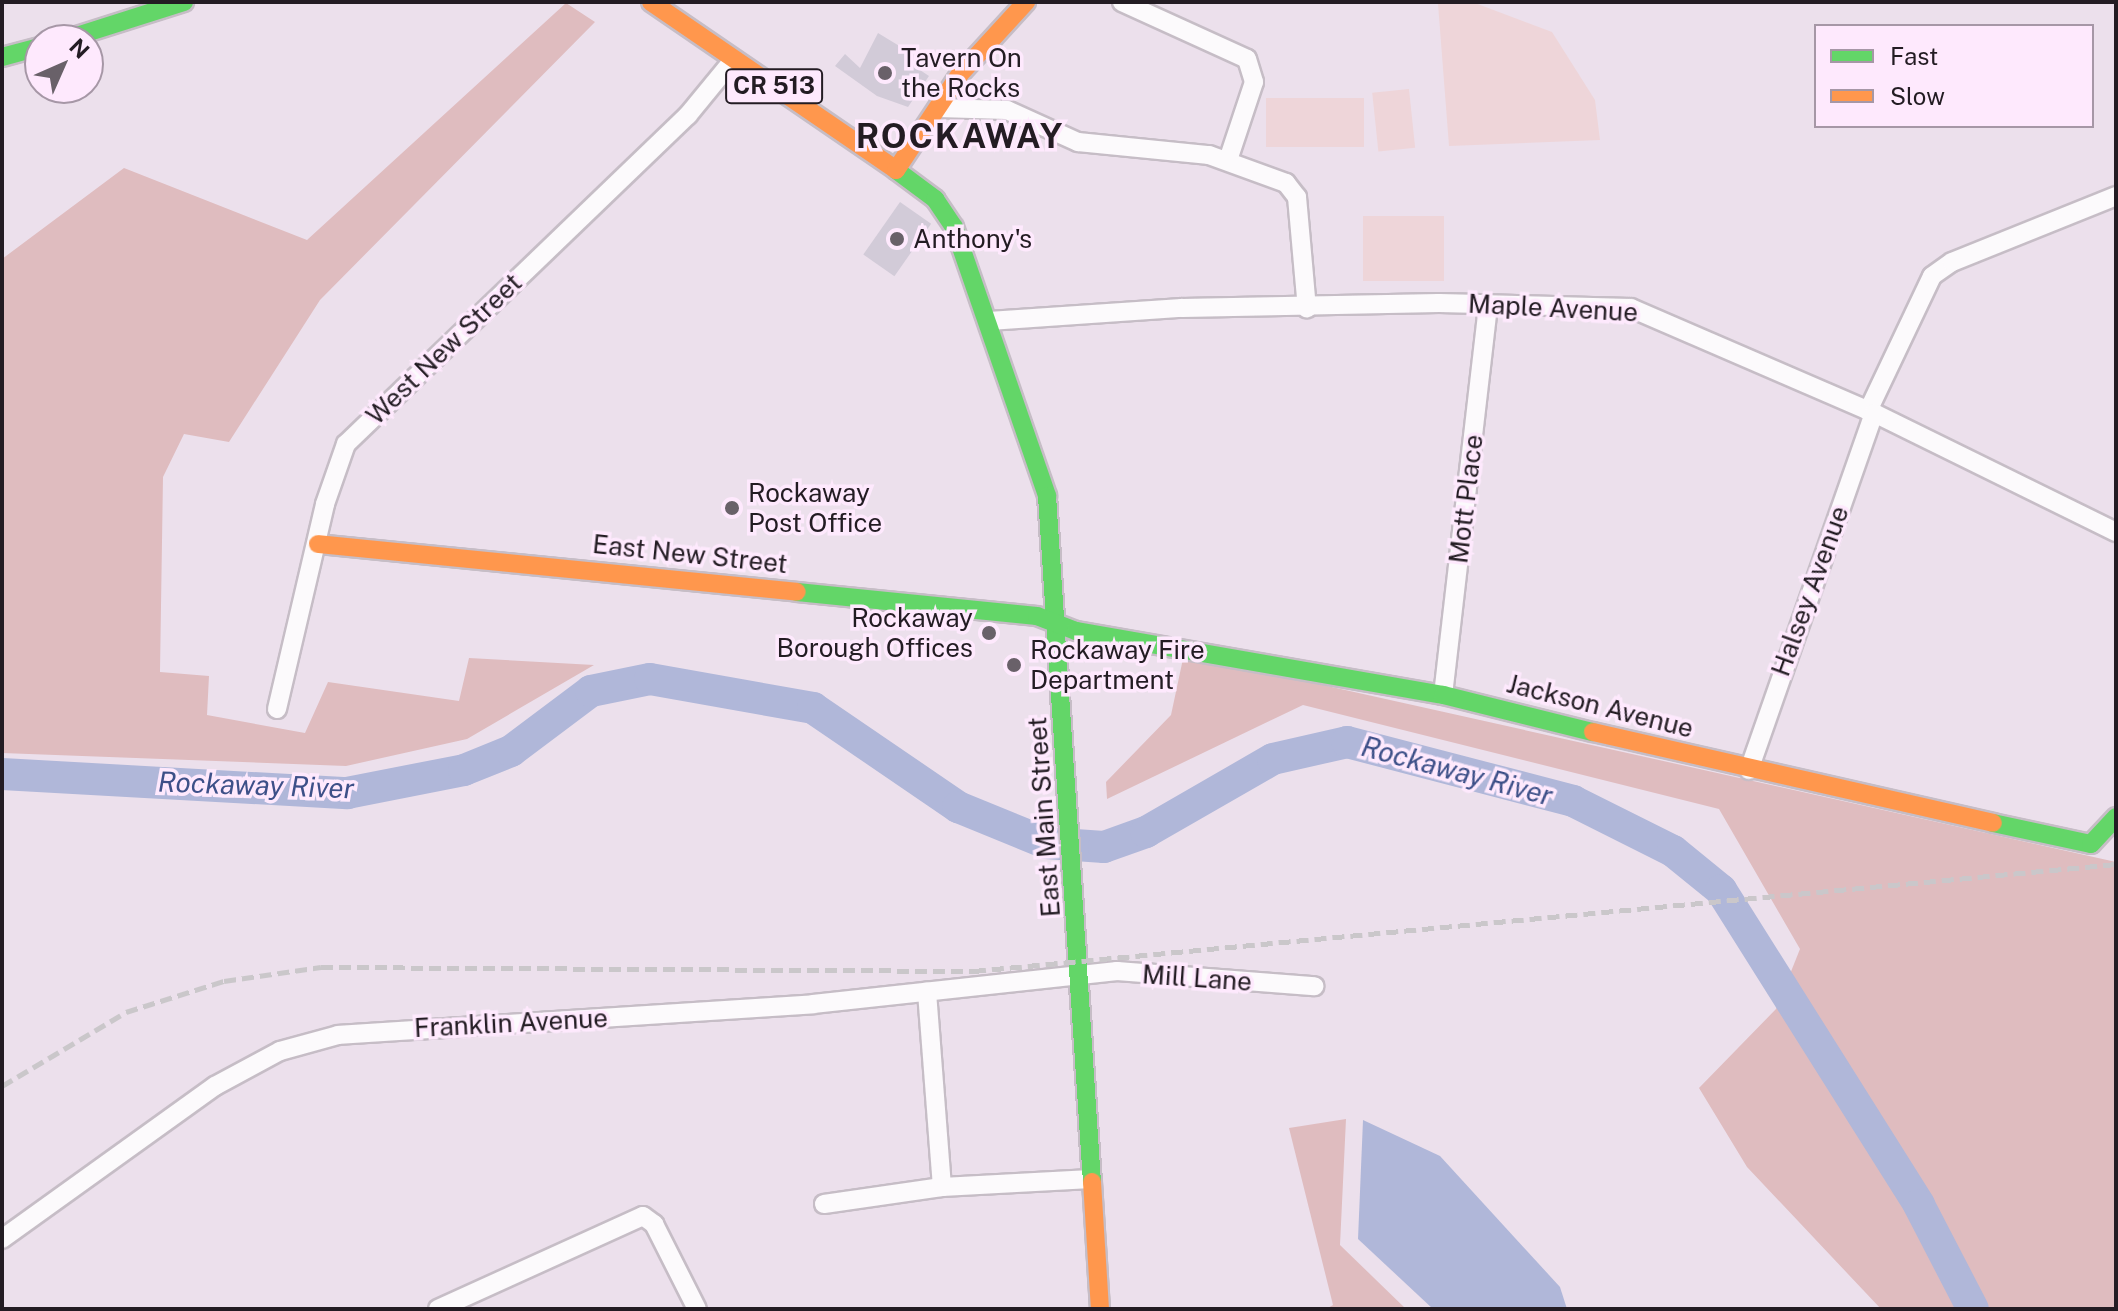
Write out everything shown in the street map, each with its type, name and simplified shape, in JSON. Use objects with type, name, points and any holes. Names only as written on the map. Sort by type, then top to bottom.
[{"type":"street","points":[[104,27],[184,2]]},
{"type":"street","name":"CR 513","points":[[651,2],[896,170]]},
{"type":"street","points":[[896,170],[960,74],[1026,2]]},
{"type":"street","points":[[1122,2],[1247,59],[1254,82],[1228,160]]},
{"type":"street","points":[[2,57],[24,51]]},
{"type":"street","name":"West New Street","points":[[277,709],[346,444],[688,115],[734,59]]},
{"type":"street","points":[[938,108],[1007,110],[1078,142],[1228,160],[1293,187],[1307,309]]},
{"type":"street","name":"East Main Street","points":[[896,170],[945,211],[989,321],[1047,496],[1100,1309]]},
{"type":"street","name":"Halsey Avenue","points":[[1749,770],[1871,412],[1932,276],[1952,262],[2116,196]]},
{"type":"street","name":"Maple Avenue","points":[[989,321],[1182,308],[1307,309],[1488,304],[1652,313],[1871,412],[2116,532]]},
{"type":"street","name":"Mott Place","points":[[1443,695],[1488,304]]},
{"type":"street","name":"East New Street","points":[[318,544],[680,577],[1057,623]]},
{"type":"street","name":"Jackson Avenue","points":[[1057,623],[1443,695],[1749,770],[2091,844],[2116,817]]},
{"type":"street","name":"Mill Lane","points":[[1080,975],[1117,971],[1314,986]]},
{"type":"street","name":"Franklin Avenue","points":[[2,1239],[215,1086],[303,1043],[360,1032],[927,992],[1080,975]]},
{"type":"street","points":[[927,992],[942,1187]]},
{"type":"street","points":[[824,1204],[942,1187],[1091,1179]]},
{"type":"street","points":[[438,1309],[643,1216],[654,1224],[697,1309]]},
{"type":"shaded area","points":[[566,3],[595,22],[320,300],[229,442],[184,434],[163,477],[160,672],[209,676],[207,715],[305,733],[328,682],[459,701],[469,658],[594,665],[467,739],[346,766],[2,753],[2,259],[124,168],[307,240]]},
{"type":"shaded area","points":[[1475,3],[1552,32],[1595,100],[1600,140],[1449,146],[1438,4]]},
{"type":"shaded area","points":[[1409,89],[1415,148],[1378,152],[1372,93]]},
{"type":"shaded area","points":[[1266,98],[1364,98],[1364,147],[1266,147]]},
{"type":"shaded area","points":[[1363,216],[1444,216],[1444,281],[1363,281]]},
{"type":"shaded area","points":[[1184,654],[2116,862],[2116,1309],[1881,1309],[1747,1167],[1699,1088],[1776,1009],[1800,949],[1719,809],[1303,705],[1107,799],[1106,782],[1171,715]]},
{"type":"shaded area","points":[[1346,1119],[1340,1245],[1406,1309],[1326,1309],[1333,1305],[1289,1128]]},
{"type":"water","points":[[1363,1120],[1440,1156],[1560,1287],[1567,1309],[1433,1309],[1358,1239]]},
{"type":"building","name":"Tavern On the Rocks","points":[[878,33],[924,61],[920,70],[929,76],[908,107],[877,96],[835,66],[845,54],[860,68]]},
{"type":"building","name":"Anthony's","points":[[900,202],[931,224],[894,276],[863,254]]},
{"type":"waterway","name":"Rockaway River","points":[[2,774],[347,793],[464,770],[511,751],[591,691],[650,679],[813,708],[958,807],[1046,843],[1104,847],[1146,832],[1273,759],[1347,742],[1573,801],[1673,851],[1721,890],[1919,1205],[1973,1309]]},
{"type":"railway","points":[[2,1086],[126,1012],[224,981],[321,967],[974,971],[2116,864]]},
{"type":"traffic: fast","points":[[104,27],[184,2]]},
{"type":"traffic: fast","points":[[2,57],[24,51]]},
{"type":"traffic: fast","points":[[896,170],[935,199],[954,227],[1047,496],[1092,1182]]},
{"type":"traffic: fast","points":[[797,592],[1037,616],[1076,631],[1443,695],[1593,732]]},
{"type":"traffic: fast","points":[[1993,823],[2091,844],[2116,817]]},
{"type":"traffic: slow","points":[[651,2],[896,170],[960,74],[1026,2]]},
{"type":"traffic: slow","points":[[318,544],[797,592]]},
{"type":"traffic: slow","points":[[1593,732],[1993,823]]},
{"type":"traffic: slow","points":[[1092,1182],[1100,1309]]},
{"type":"place","name":"Tavern On the Rocks","points":[[885,73]]},
{"type":"place","name":"Anthony's","points":[[897,239]]},
{"type":"place","name":"Rockaway Post Office","points":[[732,508]]},
{"type":"place","name":"Rockaway Borough Offices","points":[[989,633]]},
{"type":"place","name":"Rockaway Fire Department","points":[[1014,665]]},
{"type":"district","name":"ROCKAWAY","points":[[960,137]]}]
